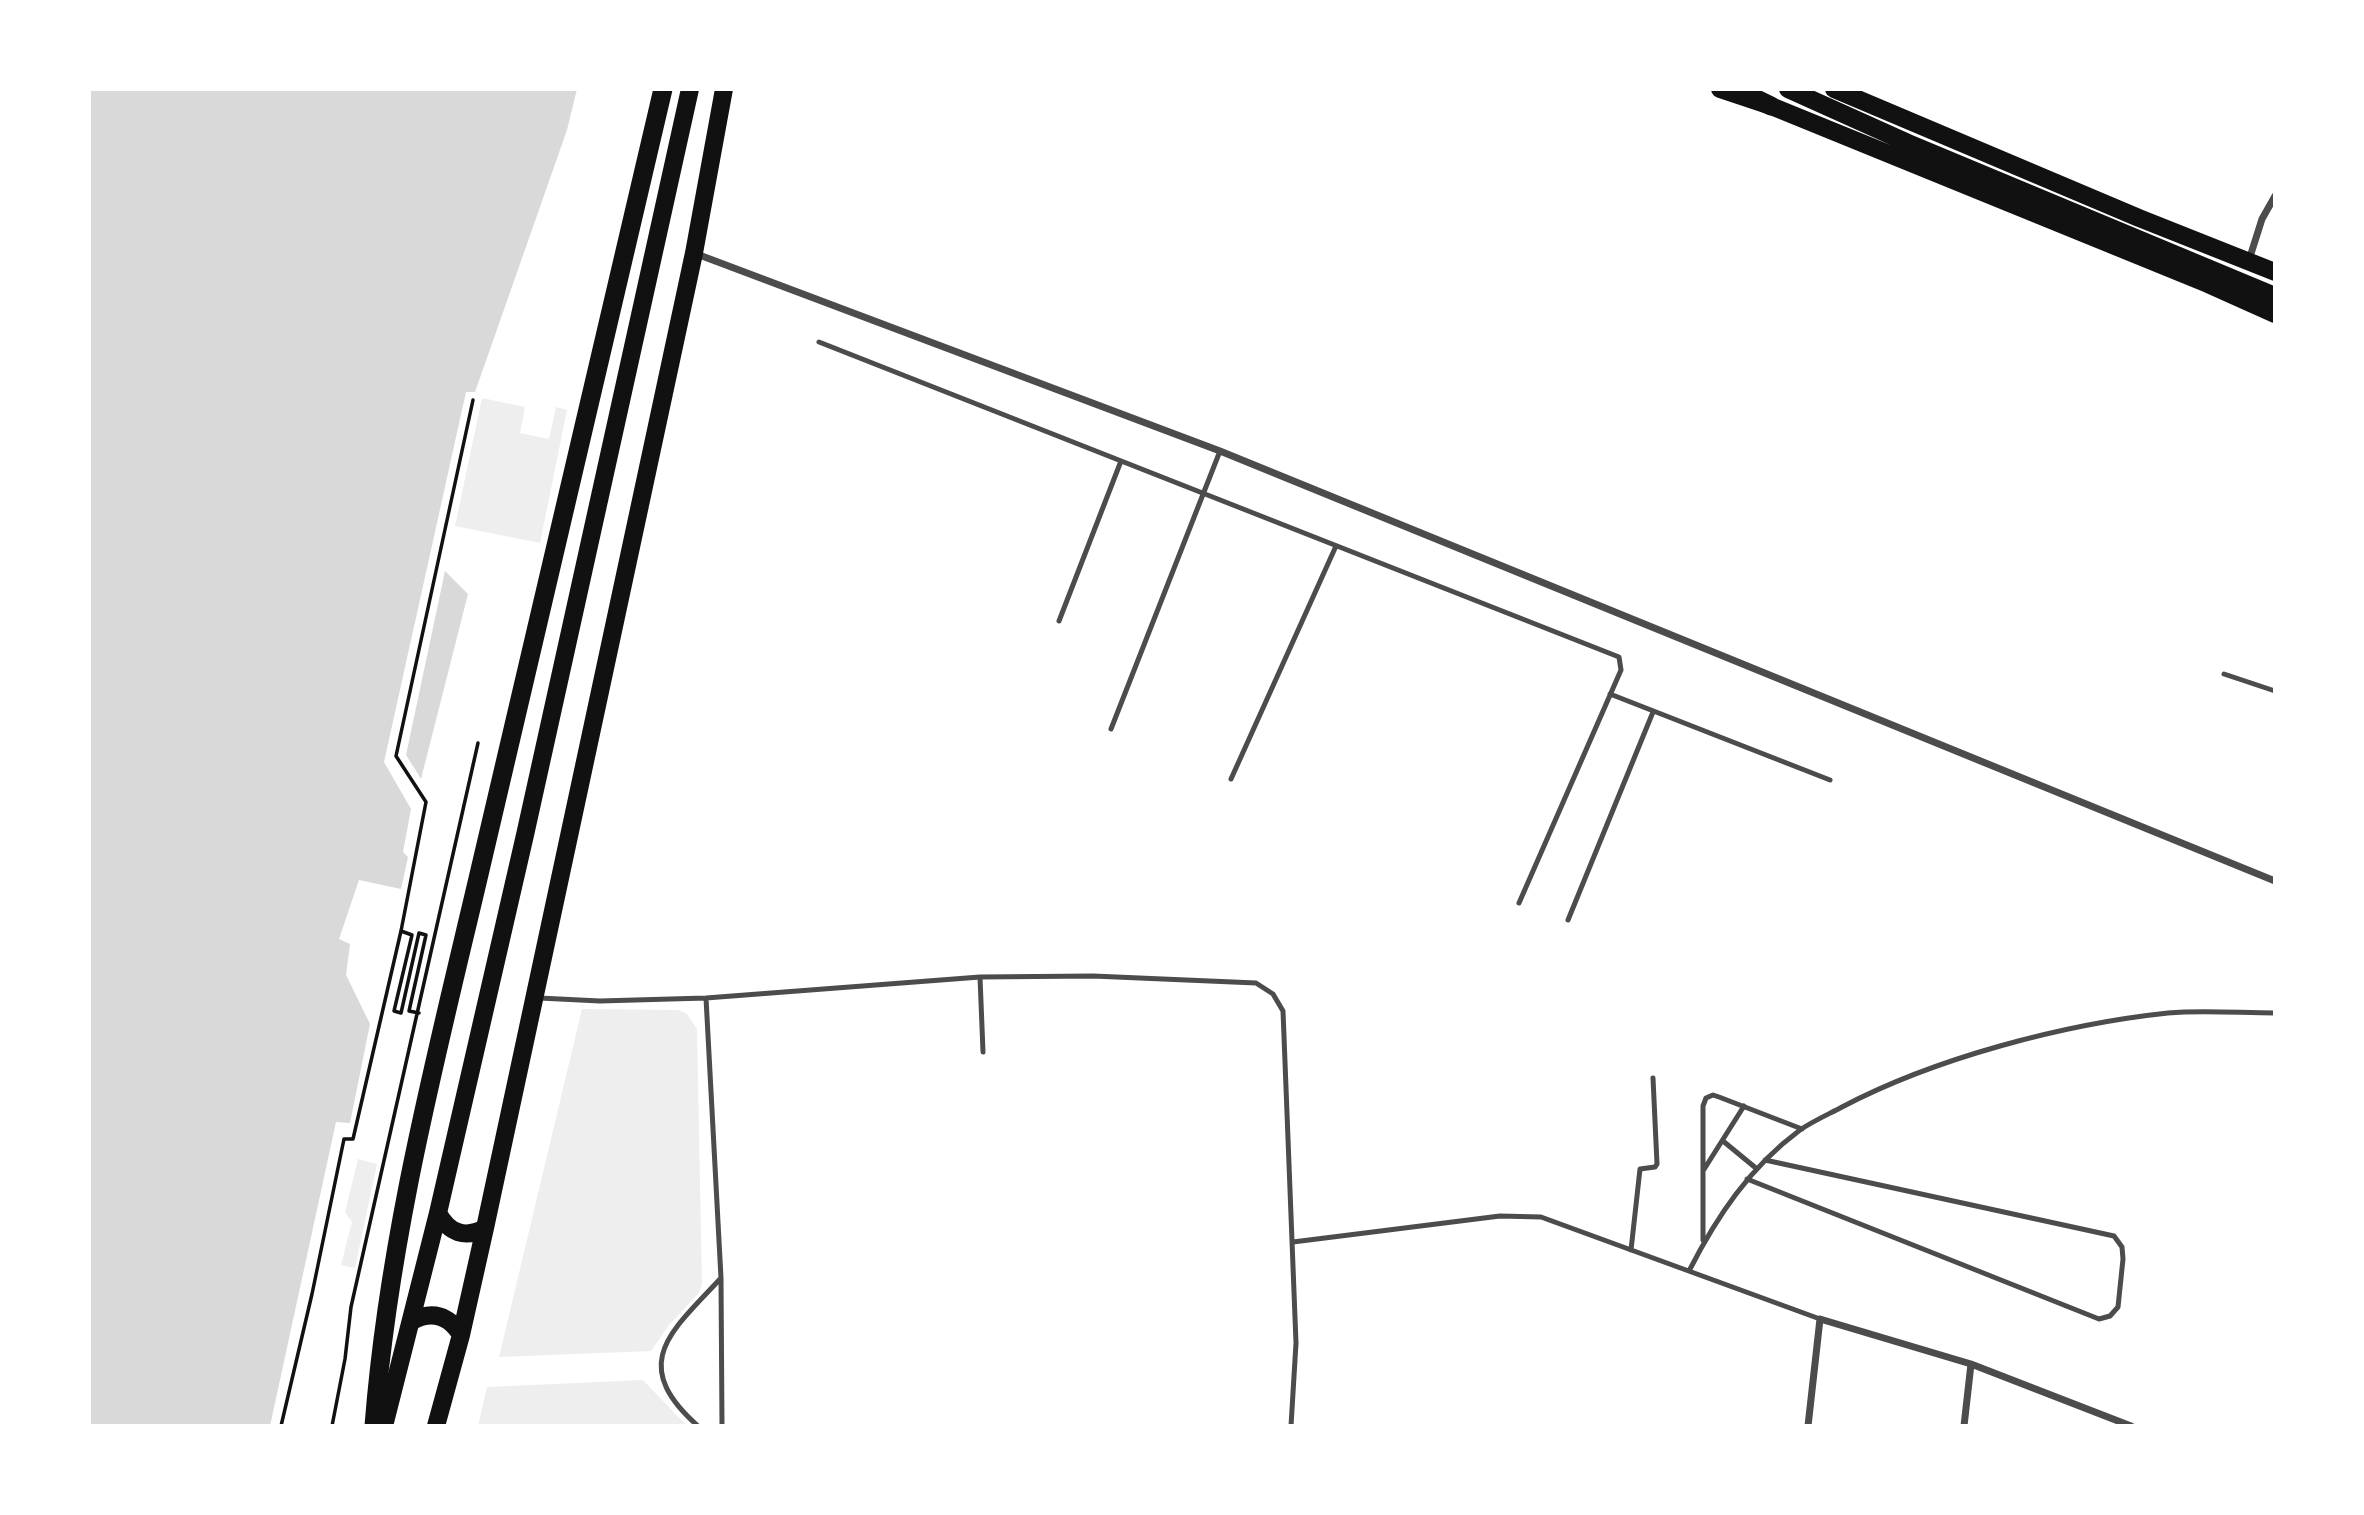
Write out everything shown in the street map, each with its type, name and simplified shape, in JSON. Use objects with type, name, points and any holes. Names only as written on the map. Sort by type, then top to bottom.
[{"type":"highway","points":[[374,1426],[378,1370],[394,1252],[437,1055],[663,89]]},
{"type":"highway","points":[[1736,89],[1771,106]]},
{"type":"main road","points":[[384,1426],[439,1213],[690,89]]},
{"type":"main road","points":[[436,1426],[461,1335],[485,1228],[694,253],[724,89]]},
{"type":"main road","points":[[1720,89],[1771,106],[2208,284],[2275,314]]},
{"type":"main road","points":[[1788,89],[1908,143],[2275,296]]},
{"type":"main road","points":[[1846,91],[2275,272]]},
{"type":"main road","points":[[439,1213],[452,1231],[475,1234],[485,1228]]},
{"type":"main road","points":[[412,1321],[434,1314],[446,1318],[455,1325],[461,1335]]},
{"type":"street","points":[[2249,261],[2262,219],[2275,196]]},
{"type":"street","points":[[694,253],[1220,451],[2275,881]]},
{"type":"street","points":[[1808,1426],[1820,1319],[1971,1364],[2131,1426]]},
{"type":"street","points":[[1964,1426],[1971,1364]]},
{"type":"street","points":[[2107,1426],[2108,1417]]},
{"type":"lane","points":[[819,342],[1619,657],[1621,670],[1519,903]]},
{"type":"lane","points":[[1111,729],[1220,451]]},
{"type":"lane","points":[[1059,621],[1121,461]]},
{"type":"lane","points":[[1231,779],[1336,546]]},
{"type":"lane","points":[[2224,674],[2275,691]]},
{"type":"lane","points":[[1610,694],[1830,780]]},
{"type":"lane","points":[[1568,920],[1653,712]]},
{"type":"lane","points":[[534,997],[600,1000],[706,998],[980,977],[1082,976],[1256,984],[1273,994],[1283,1011],[1296,1343],[1291,1426]]},
{"type":"lane","points":[[980,977],[983,1052]]},
{"type":"lane","points":[[706,998],[721,1278],[722,1426]]},
{"type":"lane","points":[[1689,1271],[1734,1194],[1765,1160],[1802,1129],[1874,1090],[1936,1066],[2084,1026],[2170,1013],[2275,1013]]},
{"type":"lane","points":[[1631,1250],[1640,1169],[1657,1164],[1653,1079]]},
{"type":"lane","points":[[1703,1243],[1703,1105],[1706,1098],[1713,1095],[1802,1129]]},
{"type":"lane","points":[[1703,1171],[1744,1106]]},
{"type":"lane","points":[[1723,1141],[1757,1169]]},
{"type":"lane","points":[[1747,1179],[2098,1319],[2110,1316],[2118,1307],[2123,1259],[2122,1247],[2114,1236],[1765,1160]]},
{"type":"lane","points":[[1293,1242],[1500,1216],[1541,1217],[1820,1319]]},
{"type":"lane","points":[[698,1426],[678,1407],[665,1386],[662,1374],[663,1352],[676,1325],[721,1278]]},
{"type":"path","points":[[281,1426],[344,1139],[353,1139],[401,931],[426,802],[396,756],[473,400]]},
{"type":"path","points":[[332,1426],[345,1359],[351,1307],[478,743]]},
{"type":"path","points":[[401,931],[412,935],[394,1011],[401,1013],[419,933],[426,935],[409,1011],[419,1013]]},
{"type":"shaded area","points":[[89,89],[577,89],[567,130],[475,392],[466,392],[384,762],[411,809],[403,852],[408,857],[401,889],[359,880],[339,939],[350,944],[346,975],[370,1024],[350,1123],[336,1122],[270,1426],[89,1426]]},
{"type":"shaded area","points":[[482,398],[525,407],[520,433],[549,439],[556,407],[567,410],[540,543],[455,526]]},
{"type":"shaded area","points":[[445,571],[468,594],[421,779],[406,755]]},
{"type":"shaded area","points":[[582,1009],[679,1010],[687,1014],[697,1029],[702,1285],[698,1294],[669,1325],[651,1351],[499,1357]]},
{"type":"shaded area","points":[[358,1159],[377,1164],[355,1268],[341,1265],[352,1222],[345,1212]]},
{"type":"shaded area","points":[[643,1380],[687,1426],[478,1426],[487,1387]]}]
